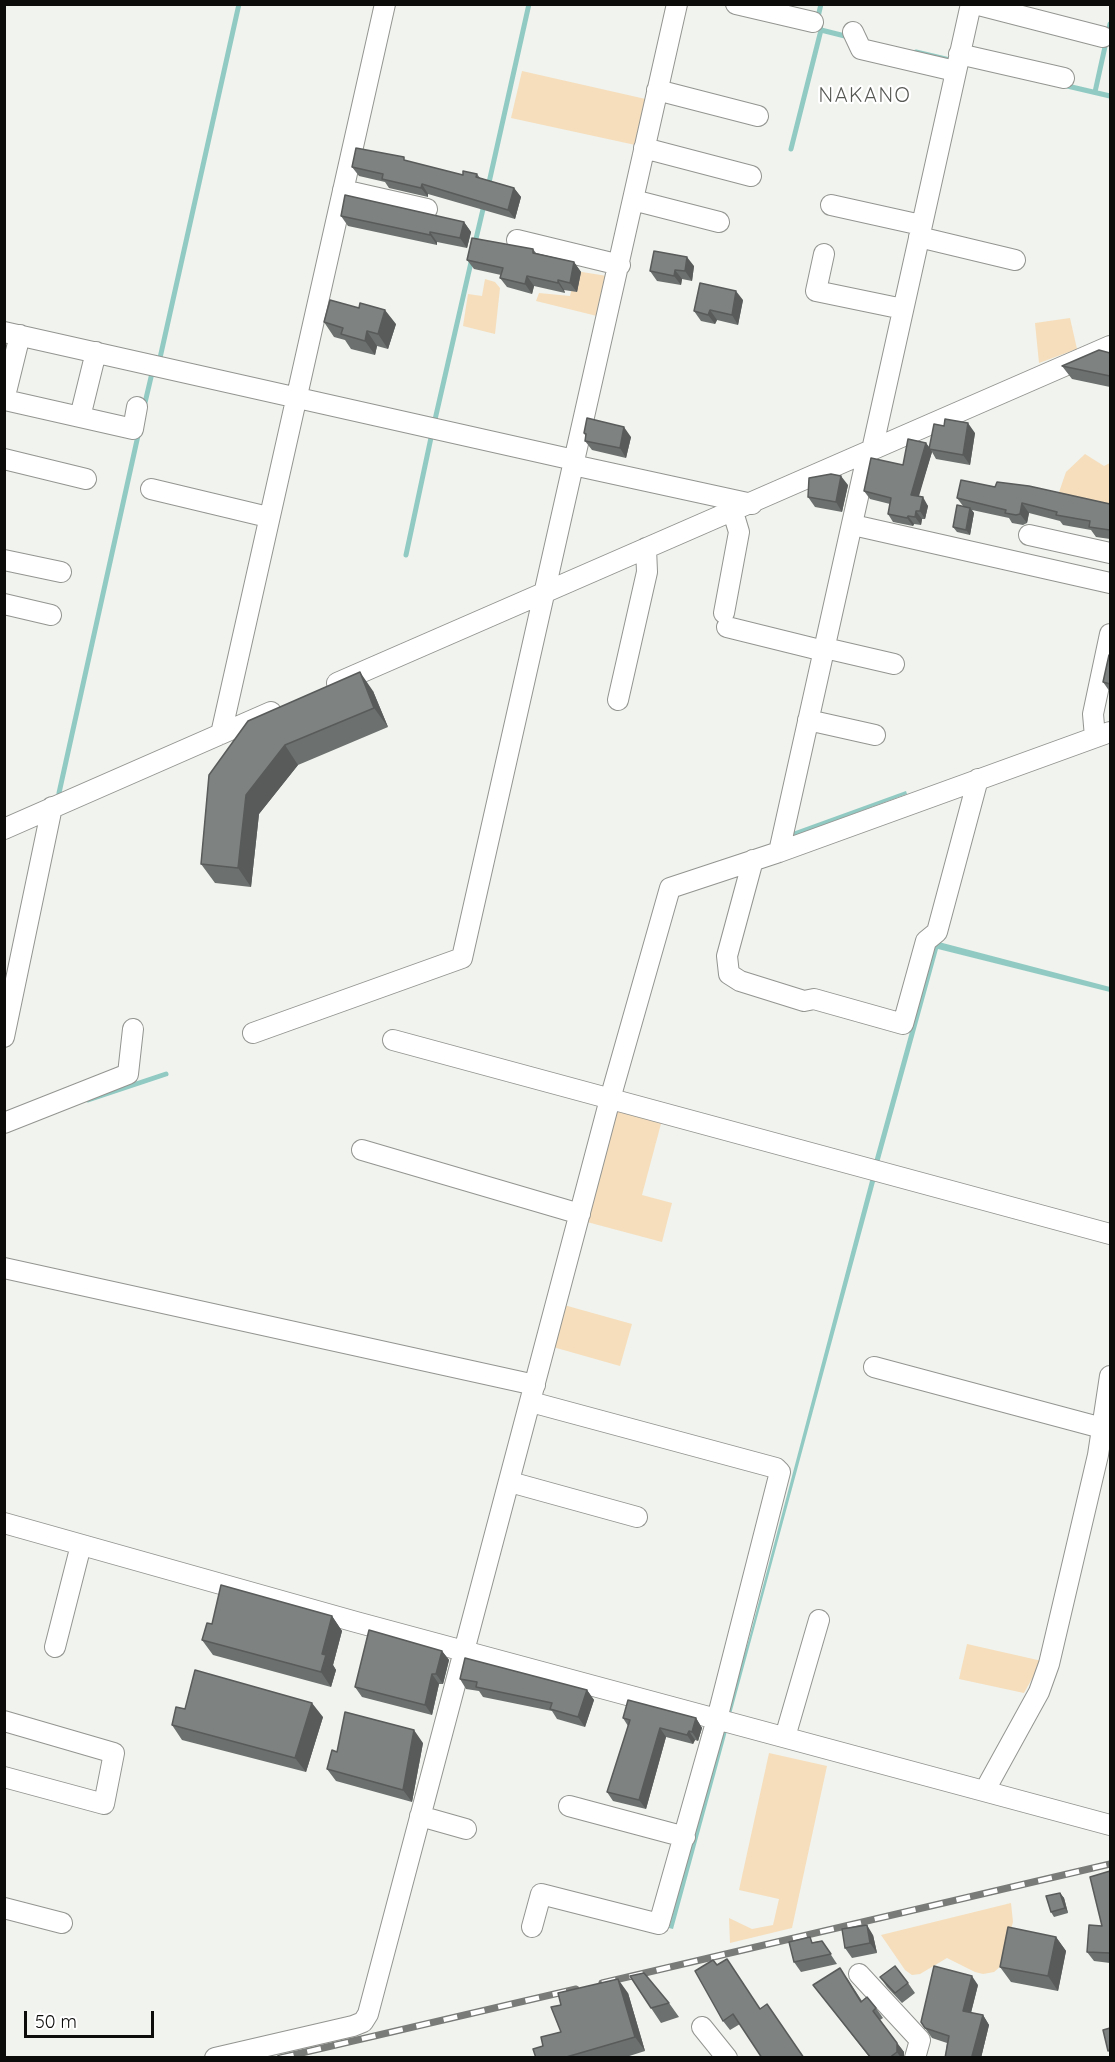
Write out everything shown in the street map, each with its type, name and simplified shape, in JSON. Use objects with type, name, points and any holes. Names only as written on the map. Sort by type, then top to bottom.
[{"type":"street","points":[[221,734],[385,4]]},
{"type":"street","points":[[253,1033],[462,958],[677,4]]},
{"type":"street","points":[[736,4],[813,22]]},
{"type":"street","points":[[779,852],[957,63],[973,4],[1103,37]]},
{"type":"street","points":[[853,32],[861,49],[1064,78]]},
{"type":"street","points":[[657,90],[758,116]]},
{"type":"street","points":[[644,148],[751,176]]},
{"type":"street","points":[[343,190],[427,209]]},
{"type":"street","points":[[633,200],[719,222]]},
{"type":"street","points":[[831,205],[1015,260]]},
{"type":"street","points":[[517,240],[620,265]]},
{"type":"street","points":[[824,254],[816,291],[903,309]]},
{"type":"street","points":[[137,408],[133,429],[5,400],[12,334],[296,396],[752,504]]},
{"type":"street","points":[[317,692],[1110,346]]},
{"type":"street","points":[[80,417],[96,352]]},
{"type":"street","points":[[4,459],[86,479]]},
{"type":"street","points":[[152,489],[268,517]]},
{"type":"street","points":[[733,512],[739,532],[725,620],[824,650],[894,664]]},
{"type":"street","points":[[853,525],[1110,584]]},
{"type":"street","points":[[1029,535],[1110,553]]},
{"type":"street","points":[[618,700],[647,572],[646,548]]},
{"type":"street","points":[[4,560],[61,572]]},
{"type":"street","points":[[4,604],[51,615]]},
{"type":"street","points":[[215,2058],[363,2022],[368,2014],[610,1099],[670,888],[779,852],[1103,735],[1093,714],[1110,634]]},
{"type":"street","points":[[4,829],[285,706]]},
{"type":"street","points":[[808,720],[875,735]]},
{"type":"street","points":[[753,860],[727,956],[729,974],[740,981],[804,1001],[814,999],[903,1024],[926,941],[937,932],[978,779]]},
{"type":"street","points":[[4,1037],[52,807]]},
{"type":"street","points":[[4,1123],[128,1074],[133,1029]]},
{"type":"street","points":[[393,1040],[1110,1234]]},
{"type":"street","points":[[362,1150],[580,1214]]},
{"type":"street","points":[[4,1268],[533,1393],[776,1467],[780,1472],[717,1719],[659,1924],[541,1894],[532,1927]]},
{"type":"street","points":[[874,1367],[1102,1428]]},
{"type":"street","points":[[985,1790],[1045,1678],[1104,1456],[1102,1428],[1108,1403],[1110,1376]]},
{"type":"street","points":[[510,1482],[637,1517]]},
{"type":"street","points":[[4,1522],[356,1622],[1110,1825]]},
{"type":"street","points":[[55,1647],[81,1545]]},
{"type":"street","points":[[784,1737],[819,1620]]},
{"type":"street","points":[[4,1722],[114,1753],[104,1804],[4,1777]]},
{"type":"street","points":[[569,1806],[685,1837]]},
{"type":"street","points":[[420,1816],[465,1829]]},
{"type":"street","points":[[4,1908],[62,1923]]},
{"type":"street","points":[[859,1974],[920,2040],[915,2058]]},
{"type":"street","points":[[702,2026],[727,2058]]},
{"type":"shaded area","points":[[522,71],[650,100],[640,146],[511,118]]},
{"type":"shaded area","points":[[576,271],[607,276],[597,316],[536,301],[539,293],[570,296]]},
{"type":"shaded area","points":[[485,279],[495,282],[500,288],[495,334],[463,326],[468,294],[482,296]]},
{"type":"shaded area","points":[[1070,318],[1077,349],[1039,363],[1035,323]]},
{"type":"shaded area","points":[[1085,454],[1104,466],[1110,463],[1110,508],[1058,495],[1066,472]]},
{"type":"shaded area","points":[[618,1108],[662,1120],[642,1195],[672,1203],[662,1242],[587,1222]]},
{"type":"shaded area","points":[[564,1305],[632,1324],[620,1366],[553,1347]]},
{"type":"shaded area","points":[[967,1644],[1042,1661],[1024,1693],[959,1679]]},
{"type":"shaded area","points":[[769,1753],[827,1766],[792,1928],[730,1943],[729,1918],[752,1929],[773,1925],[779,1899],[739,1890]]},
{"type":"shaded area","points":[[1011,1903],[1013,1922],[1001,1966],[994,1972],[983,1974],[975,1972],[947,1958],[920,1974],[912,1975],[905,1970],[881,1935]]},
{"type":"water","points":[[906,791],[907,794],[791,837],[790,833]]},
{"type":"water","points":[[935,941],[1110,987],[1110,992],[938,949],[879,1163],[874,1162]]},
{"type":"water","points":[[871,1177],[876,1178],[731,1714],[727,1711],[749,1639]]},
{"type":"water","points":[[722,1730],[727,1731],[673,1929],[669,1928]]},
{"type":"building","points":[[356,148],[404,157],[404,160],[463,175],[463,171],[477,174],[476,177],[514,188],[508,210],[422,184],[421,188],[382,179],[383,174],[352,167]]},
{"type":"building","points":[[345,195],[464,222],[460,238],[430,232],[430,235],[341,216]]},
{"type":"building","points":[[472,238],[533,249],[533,253],[574,262],[570,283],[558,280],[558,283],[527,276],[525,284],[500,278],[503,268],[467,260]]},
{"type":"building","points":[[654,251],[687,257],[685,271],[675,270],[674,276],[650,271]]},
{"type":"building","points":[[700,283],[736,291],[732,315],[710,310],[708,315],[694,311]]},
{"type":"building","points":[[330,300],[359,308],[360,303],[385,310],[378,334],[367,331],[365,341],[341,334],[343,328],[324,322]]},
{"type":"building","points":[[1099,350],[1110,353],[1110,376],[1062,366]]},
{"type":"building","points":[[587,418],[624,427],[620,448],[585,441]]},
{"type":"building","points":[[945,419],[968,423],[963,455],[929,449],[934,424],[944,426]]},
{"type":"building","points":[[908,439],[926,443],[911,495],[923,497],[920,511],[916,511],[915,517],[908,516],[907,518],[888,514],[891,498],[864,491],[871,458],[903,465]]},
{"type":"building","points":[[831,474],[841,476],[836,502],[808,497],[809,478]]},
{"type":"building","points":[[961,480],[995,487],[997,482],[1029,486],[1110,504],[1110,530],[1089,527],[1090,521],[1056,515],[1057,512],[1022,503],[1020,514],[1016,515],[1005,513],[1006,510],[957,498]]},
{"type":"building","points":[[957,505],[970,508],[966,530],[953,527]]},
{"type":"building","points":[[1110,655],[1110,684],[1103,682]]},
{"type":"building","points":[[360,672],[374,708],[285,745],[246,795],[238,868],[201,864],[209,775],[248,721]]},
{"type":"building","points":[[221,1585],[332,1616],[322,1654],[326,1655],[321,1672],[202,1640],[207,1623],[212,1624]]},
{"type":"building","points":[[369,1630],[442,1651],[436,1674],[432,1674],[425,1705],[355,1687]]},
{"type":"building","points":[[465,1658],[587,1690],[578,1717],[550,1709],[552,1703],[476,1687],[477,1682],[460,1679]]},
{"type":"building","points":[[195,1670],[312,1703],[295,1758],[172,1725],[176,1707],[185,1709]]},
{"type":"building","points":[[628,1700],[696,1718],[692,1732],[689,1731],[687,1735],[660,1728],[639,1800],[607,1792],[630,1720],[623,1718]]},
{"type":"building","points":[[345,1712],[414,1730],[403,1790],[327,1769],[332,1750],[337,1752]]},
{"type":"building","points":[[1110,1871],[1110,1953],[1087,1952],[1089,1925],[1102,1926],[1090,1877]]},
{"type":"building","points":[[1060,1893],[1065,1908],[1051,1912],[1046,1896]]},
{"type":"building","points":[[867,1925],[870,1943],[845,1948],[842,1929]]},
{"type":"building","points":[[1008,1927],[1056,1937],[1048,1976],[1000,1967]]},
{"type":"building","points":[[810,1937],[812,1943],[822,1941],[831,1954],[794,1962],[789,1942]]},
{"type":"building","points":[[727,1959],[760,2009],[767,2004],[804,2058],[762,2058],[733,2014],[723,2021],[695,1971],[713,1960],[717,1965]]},
{"type":"building","points":[[895,1966],[908,1983],[895,1993],[880,1977]]},
{"type":"building","points":[[934,1966],[972,1976],[963,2011],[983,2015],[972,2056],[977,2058],[945,2058],[949,2036],[925,2028],[921,2022]]},
{"type":"building","points":[[840,1968],[861,2002],[867,1997],[876,2008],[873,2011],[897,2043],[897,2052],[889,2058],[871,2058],[813,1985]]},
{"type":"building","points":[[644,1973],[669,2003],[651,2008],[630,1976]]},
{"type":"building","points":[[618,1979],[635,2037],[563,2058],[536,2058],[533,2049],[543,2046],[541,2037],[561,2032],[551,2007],[561,2005],[558,1993]]},
{"type":"building","points":[[1110,2028],[1110,2050],[1108,2051],[1103,2030]]},
{"type":"waterway","points":[[160,358],[239,4]]},
{"type":"waterway","points":[[488,187],[529,4]]},
{"type":"waterway","points":[[821,4],[818,17],[821,30],[849,37]]},
{"type":"waterway","points":[[1095,92],[1110,24]]},
{"type":"waterway","points":[[791,149],[821,30]]},
{"type":"waterway","points":[[916,52],[954,61]]},
{"type":"waterway","points":[[1063,85],[1110,96]]},
{"type":"waterway","points":[[475,243],[484,205]]},
{"type":"waterway","points":[[434,424],[472,258]]},
{"type":"waterway","points":[[144,407],[152,373]]},
{"type":"waterway","points":[[59,793],[139,431]]},
{"type":"waterway","points":[[406,555],[432,433]]},
{"type":"waterway","points":[[88,1100],[166,1074]]},
{"type":"railway","points":[[602,1983],[1110,1864]]},
{"type":"railway","points":[[280,2058],[576,1989]]},
{"type":"district","name":"NAKANO","points":[[865,96]]}]
